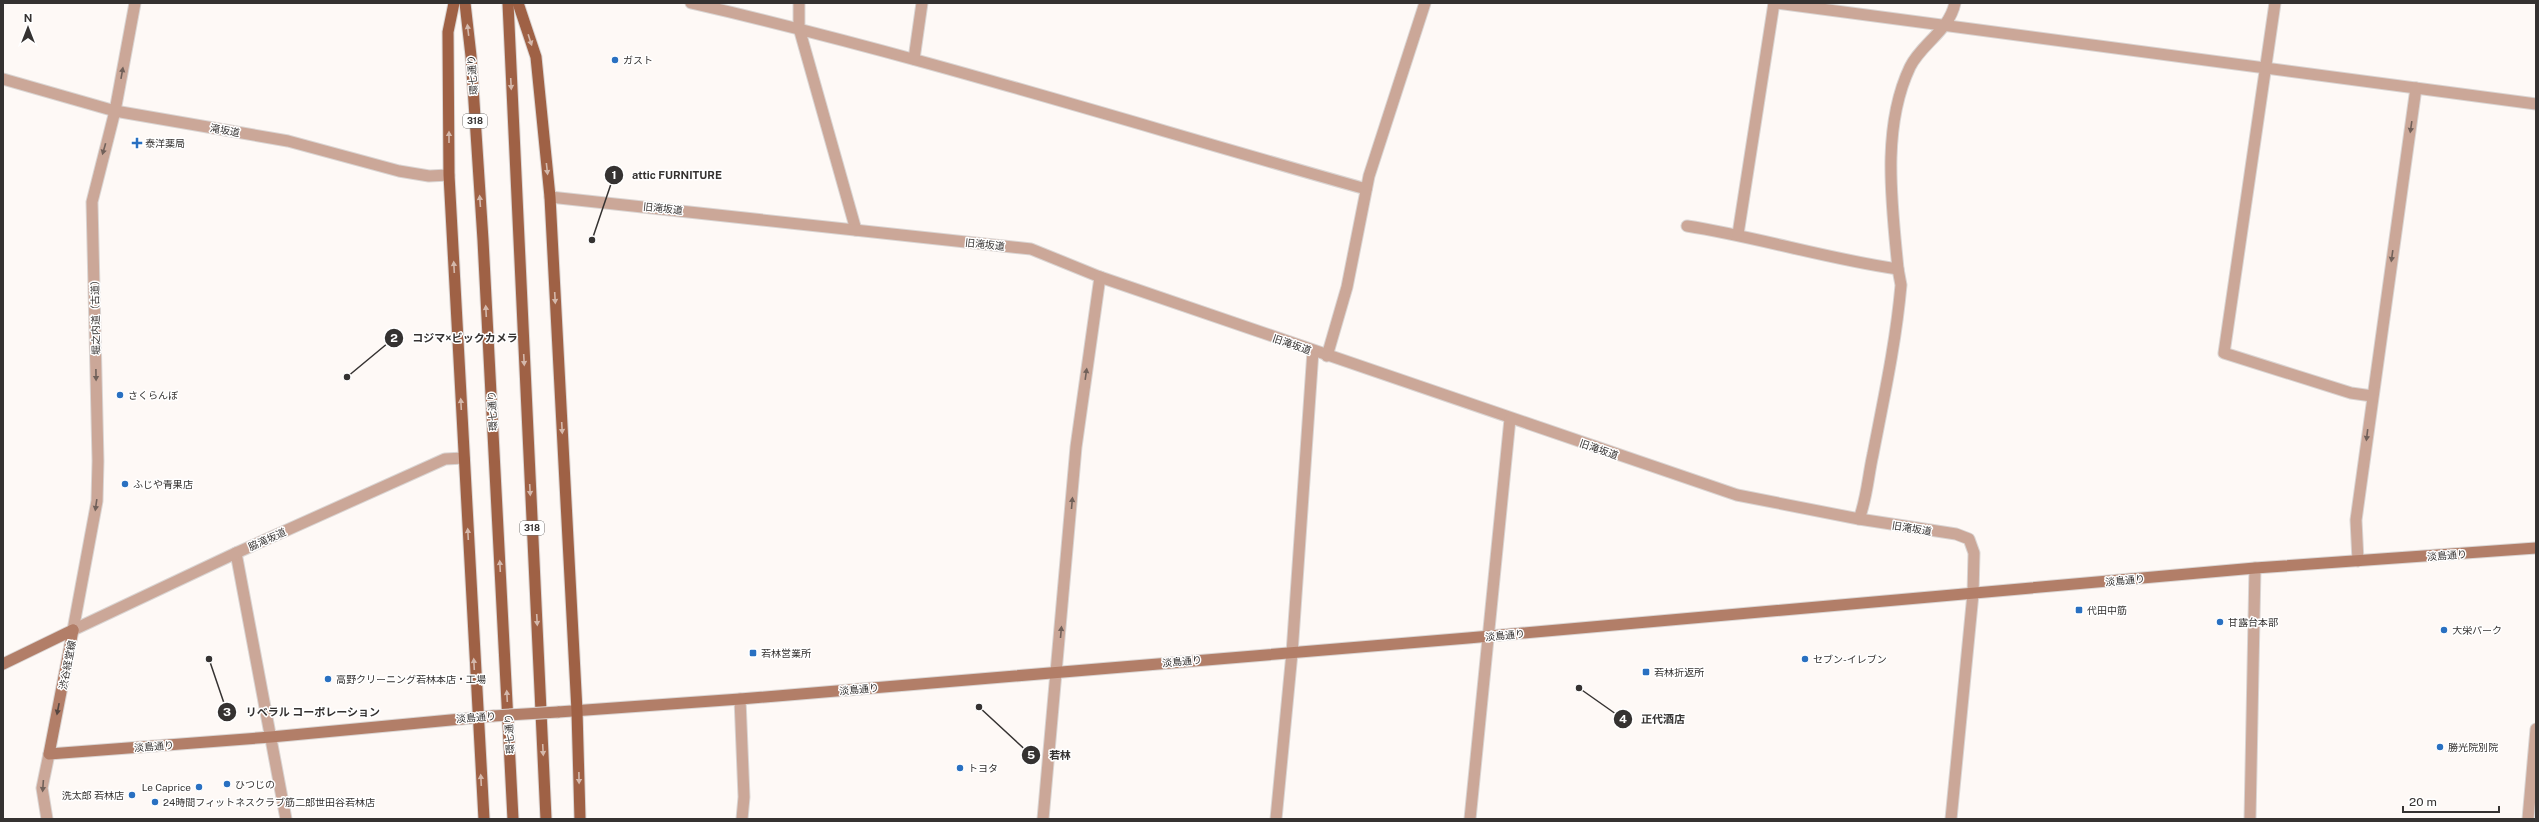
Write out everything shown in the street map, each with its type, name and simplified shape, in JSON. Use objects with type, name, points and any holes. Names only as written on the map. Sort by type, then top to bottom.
[{"type":"main road","points":[[454,3],[448,32],[449,175],[484,819]]},
{"type":"main road","name":"環七通り","points":[[465,3],[471,56],[482,225],[513,819]]},
{"type":"main road","name":"318","points":[[508,3],[546,819]]},
{"type":"main road","points":[[518,3],[536,57],[550,197],[577,711],[580,819]]},
{"type":"main road","name":"淡島通り","points":[[49,754],[271,737],[478,717],[740,700],[1058,671],[1292,653],[1973,594],[2255,568],[2536,548]]},
{"type":"main road","name":"渋谷経堂線","points":[[3,664],[73,630]]},
{"type":"main road","name":"渋谷経堂線","points":[[49,754],[73,630]]},
{"type":"street","name":"堀之内道（古道）","points":[[73,630],[97,494],[92,202],[115,111],[135,3]]},
{"type":"street","points":[[691,3],[799,28],[914,59],[1366,189]]},
{"type":"street","points":[[799,3],[799,28],[856,230]]},
{"type":"street","points":[[914,59],[922,3]]},
{"type":"street","points":[[1327,356],[1347,287],[1366,189],[1425,3]]},
{"type":"street","points":[[1738,234],[1775,3],[2536,104]]},
{"type":"street","points":[[1859,519],[1865,502],[1872,456],[1888,382],[1901,285],[1898,270],[1889,169],[1896,111],[1910,66],[1945,26],[1955,3]]},
{"type":"street","points":[[2275,3],[2224,354],[2351,393],[2372,396]]},
{"type":"street","name":"滝坂道","points":[[3,79],[115,111],[288,141],[399,171],[428,176],[449,175]]},
{"type":"street","points":[[2358,561],[2356,520],[2372,396],[2416,88]]},
{"type":"street","name":"旧滝坂道","points":[[550,197],[1031,249],[1100,277],[1510,419],[1737,495],[1859,519],[1956,534],[1969,539],[1974,553],[1973,594]]},
{"type":"street","points":[[1686,226],[1738,234],[1865,265],[1898,270]]},
{"type":"street","points":[[1043,819],[1058,671],[1076,447],[1100,277]]},
{"type":"street","points":[[1276,819],[1292,653],[1313,351]]},
{"type":"street","points":[[1470,819],[1487,636],[1510,419]]},
{"type":"street","name":"脇滝坂道","points":[[73,630],[236,553],[445,459],[464,458]]},
{"type":"street","points":[[236,553],[286,819]]},
{"type":"street","points":[[2250,819],[2255,568]]},
{"type":"street","points":[[1951,819],[1973,594]]},
{"type":"street","points":[[740,700],[744,797],[742,819]]},
{"type":"street","points":[[2528,819],[2536,729]]},
{"type":"street","points":[[47,819],[42,788],[49,754]]},
{"type":"place","name":"ガスト","points":[[615,60]]},
{"type":"place","name":"泰洋薬局","points":[[137,143]]},
{"type":"place","name":"attic FURNITURE","points":[[592,240]]},
{"type":"place","name":"コジマ×ビックカメラ","points":[[347,377]]},
{"type":"place","name":"さくらんぼ","points":[[120,395]]},
{"type":"place","name":"ふじや青果店","points":[[125,484]]},
{"type":"place","name":"代田中筋","points":[[2079,610]]},
{"type":"place","name":"甘露台本部","points":[[2220,622]]},
{"type":"place","name":"大栄パーク","points":[[2444,630]]},
{"type":"place","name":"若林営業所","points":[[753,653]]},
{"type":"place","name":"リベラル コーポレーション","points":[[209,659]]},
{"type":"place","name":"セブン-イレブン","points":[[1805,659]]},
{"type":"place","name":"若林折返所","points":[[1646,672]]},
{"type":"place","name":"高野クリーニング若林本店・工場","points":[[328,679]]},
{"type":"place","name":"正代酒店","points":[[1579,688]]},
{"type":"place","name":"若林","points":[[979,707]]},
{"type":"place","name":"勝光院別院","points":[[2440,747]]},
{"type":"place","name":"トヨタ","points":[[960,768]]},
{"type":"place","name":"ひつじの","points":[[227,784]]},
{"type":"place","name":"Le Caprice","points":[[199,787]]},
{"type":"place","name":"洗太郎 若林店","points":[[132,795]]},
{"type":"place","name":"24時間フィットネスクラブ筋二郎世田谷若林店","points":[[155,802]]}]
